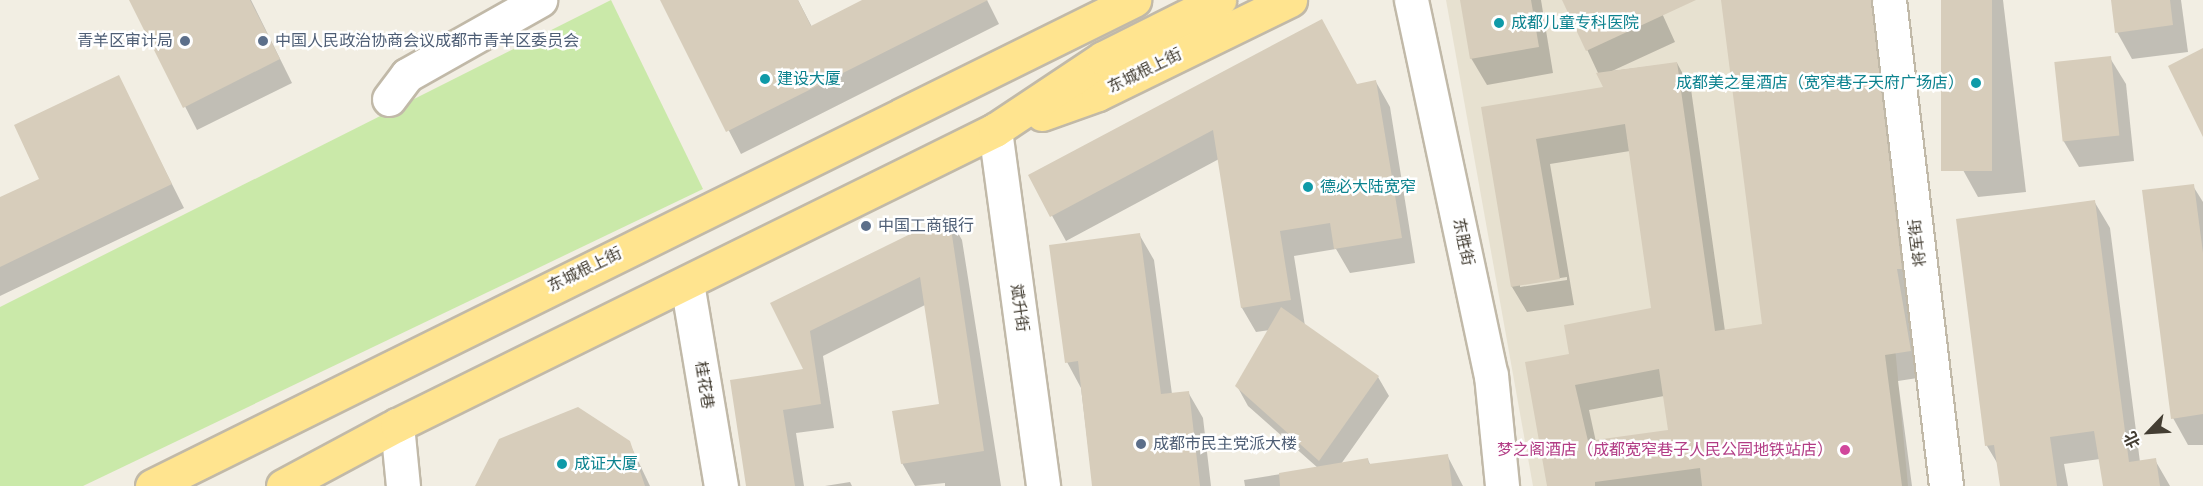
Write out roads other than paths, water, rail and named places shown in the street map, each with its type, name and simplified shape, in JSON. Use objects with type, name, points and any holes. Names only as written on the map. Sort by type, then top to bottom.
[{"type":"main road","name":"东城根上街","points":[[1018,55],[1093,0]]},
{"type":"main road","name":"东城根上街","points":[[152,486],[1018,55],[1134,0]]},
{"type":"main road","name":"东城根上街","points":[[995,130],[1103,58],[1219,0]]},
{"type":"main road","name":"东城根上街","points":[[283,486],[397,425],[995,130],[1098,94],[1290,0]]},
{"type":"street","points":[[389,99],[407,75],[540,0]]},
{"type":"street","name":"东胜街","points":[[1411,0],[1491,375],[1502,486]]},
{"type":"street","name":"将军街","points":[[1889,0],[1946,486]]},
{"type":"street","name":"斌升街","points":[[995,130],[1042,486]]},
{"type":"street","name":"桂花巷","points":[[687,283],[721,486]]},
{"type":"street","points":[[397,425],[403,486]]},
{"type":"place","name":"成都儿童专科医院","points":[[1499,23]]},
{"type":"place","name":"青羊区审计局","points":[[185,41]]},
{"type":"place","name":"中国人民政治协商会议成都市青羊区委员会","points":[[263,41]]},
{"type":"place","name":"建设大厦","points":[[765,79]]},
{"type":"place","name":"成都美之星酒店（宽窄巷子天府广场店）","points":[[1976,83]]},
{"type":"place","name":"德必大陆宽窄","points":[[1308,187]]},
{"type":"place","name":"中国工商银行","points":[[866,226]]},
{"type":"place","name":"成都市民主党派大楼","points":[[1141,444]]},
{"type":"place","name":"梦之阁酒店（成都宽窄巷子人民公园地铁站店）","points":[[1845,450]]},
{"type":"place","name":"成证大厦","points":[[562,464]]}]
